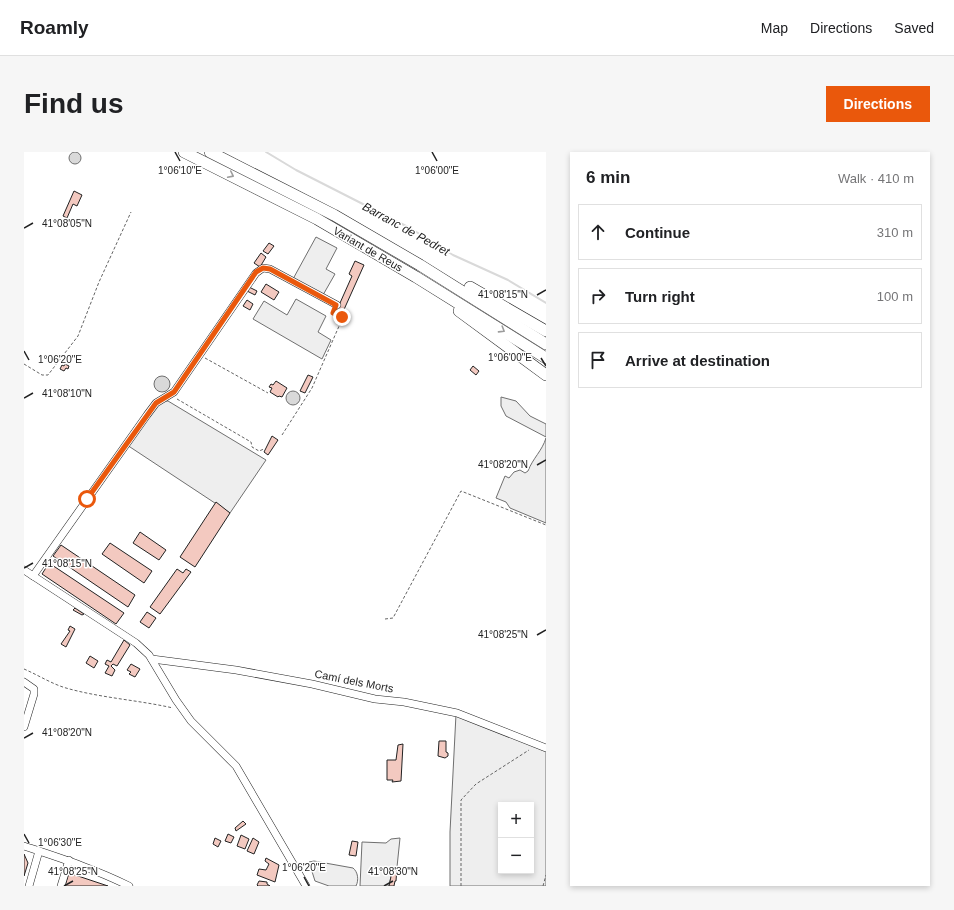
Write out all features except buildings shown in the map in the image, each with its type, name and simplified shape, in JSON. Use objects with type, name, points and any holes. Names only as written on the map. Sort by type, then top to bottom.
[{"type":"highway","name":"Variant de Reus","points":[[184,152],[317,219],[416,277],[546,358]]},
{"type":"highway","name":"Variant de Reus","points":[[210,152],[334,215],[420,265],[546,344]]},
{"type":"highway","points":[[253,173],[336,212],[546,331]]},
{"type":"highway","points":[[317,219],[450,304],[546,375]]},
{"type":"street","points":[[33,576],[146,415],[156,403],[174,392],[251,278],[263,268],[270,269],[336,305]]},
{"type":"street","points":[[24,570],[136,643],[152,659],[183,710],[236,766],[293,861],[306,886]]},
{"type":"street","name":"Camí dels Morts","points":[[152,659],[243,672],[312,684],[375,699],[404,702],[457,712],[546,748]]},
{"type":"street","points":[[24,682],[34,689],[34,694],[24,727]]},
{"type":"street","points":[[24,846],[104,873],[129,886]]},
{"type":"street","points":[[29,886],[39,851]]},
{"type":"street","points":[[61,886],[69,860]]},
{"type":"path","points":[[24,364],[42,375],[48,375],[78,336],[99,282],[131,212]]},
{"type":"path","points":[[282,435],[312,388],[342,317],[333,313],[336,305]]},
{"type":"path","points":[[199,355],[268,393]]},
{"type":"path","points":[[169,394],[250,442],[252,447],[259,451],[264,449]]},
{"type":"path","points":[[385,619],[393,618],[461,491],[546,525]]},
{"type":"path","points":[[24,669],[64,688],[183,710]]},
{"type":"path","points":[[461,886],[461,800],[476,784],[528,750]]},
{"type":"path","points":[[543,886],[546,875]]},
{"type":"shaded area","points":[[73,152],[77,152],[81,158],[77,164],[73,164],[69,160],[69,156]]},
{"type":"shaded area","points":[[316,237],[337,248],[326,269],[335,274],[323,295],[293,279]]},
{"type":"shaded area","points":[[296,299],[326,316],[318,332],[331,340],[322,359],[253,319],[264,301],[287,315]]},
{"type":"shaded area","points":[[162,376],[168,378],[170,384],[168,390],[162,392],[156,390],[154,384],[156,378]]},
{"type":"shaded area","points":[[290,391],[296,391],[300,395],[300,401],[296,405],[290,405],[286,401],[286,395]]},
{"type":"shaded area","points":[[501,397],[516,401],[530,416],[546,424],[546,437],[506,416],[501,406]]},
{"type":"shaded area","points":[[160,401],[168,401],[266,460],[230,513],[127,445]]},
{"type":"shaded area","points":[[546,438],[546,523],[510,508],[506,502],[496,498],[505,476],[509,478],[514,472],[520,470],[525,473],[528,471]]},
{"type":"shaded area","points":[[456,714],[546,749],[546,886],[450,886],[450,832]]},
{"type":"shaded area","points":[[400,838],[397,867],[393,867],[389,886],[360,886],[362,842],[386,843],[391,839]]},
{"type":"shaded area","points":[[314,861],[353,868],[358,876],[356,886],[329,886],[315,881],[309,862]]},
{"type":"waterway","name":"Barranc de Pedret","points":[[266,152],[296,170],[410,228],[453,255],[508,280],[546,303]]},
{"type":"route","points":[[87,499],[146,415],[156,403],[174,392],[256,272],[263,268],[270,269],[336,305],[333,313],[342,317]]}]
